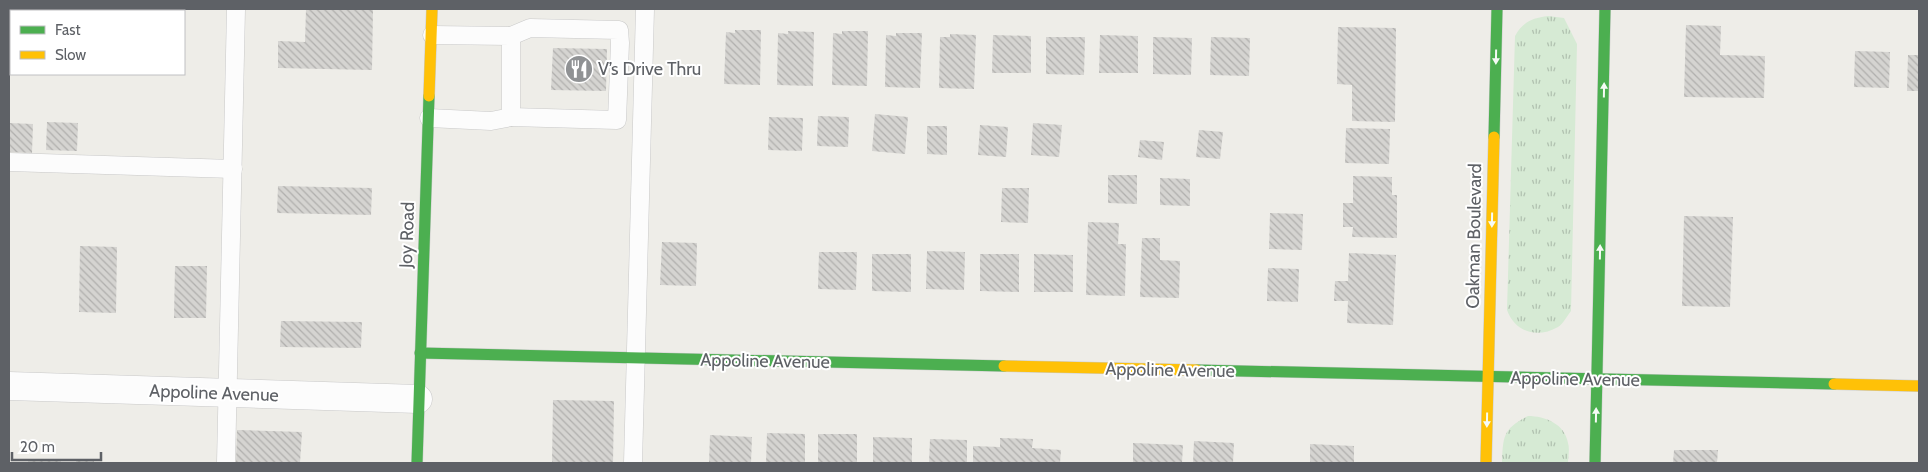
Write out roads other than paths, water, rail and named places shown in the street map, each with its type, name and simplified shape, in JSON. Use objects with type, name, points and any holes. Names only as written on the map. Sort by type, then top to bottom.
[{"type":"street","name":"Joy Road","points":[[417,463],[432,9]]},
{"type":"street","name":"Oakman Boulevard","points":[[1486,463],[1497,9]]},
{"type":"street","points":[[1595,463],[1606,9]]},
{"type":"street","name":"Appoline Avenue","points":[[420,353],[1919,386]]},
{"type":"street","name":"Appoline Avenue","points":[[9,386],[418,399]]},
{"type":"lane","points":[[226,463],[236,9]]},
{"type":"lane","points":[[633,463],[645,9]]},
{"type":"lane","points":[[429,118],[491,121],[511,117],[617,120],[620,42],[619,30],[530,28],[512,36],[432,35]]},
{"type":"lane","points":[[511,117],[512,36]]},
{"type":"lane","points":[[9,162],[233,169]]},
{"type":"place","name":"V’s Drive Thru","points":[[579,69]]}]
